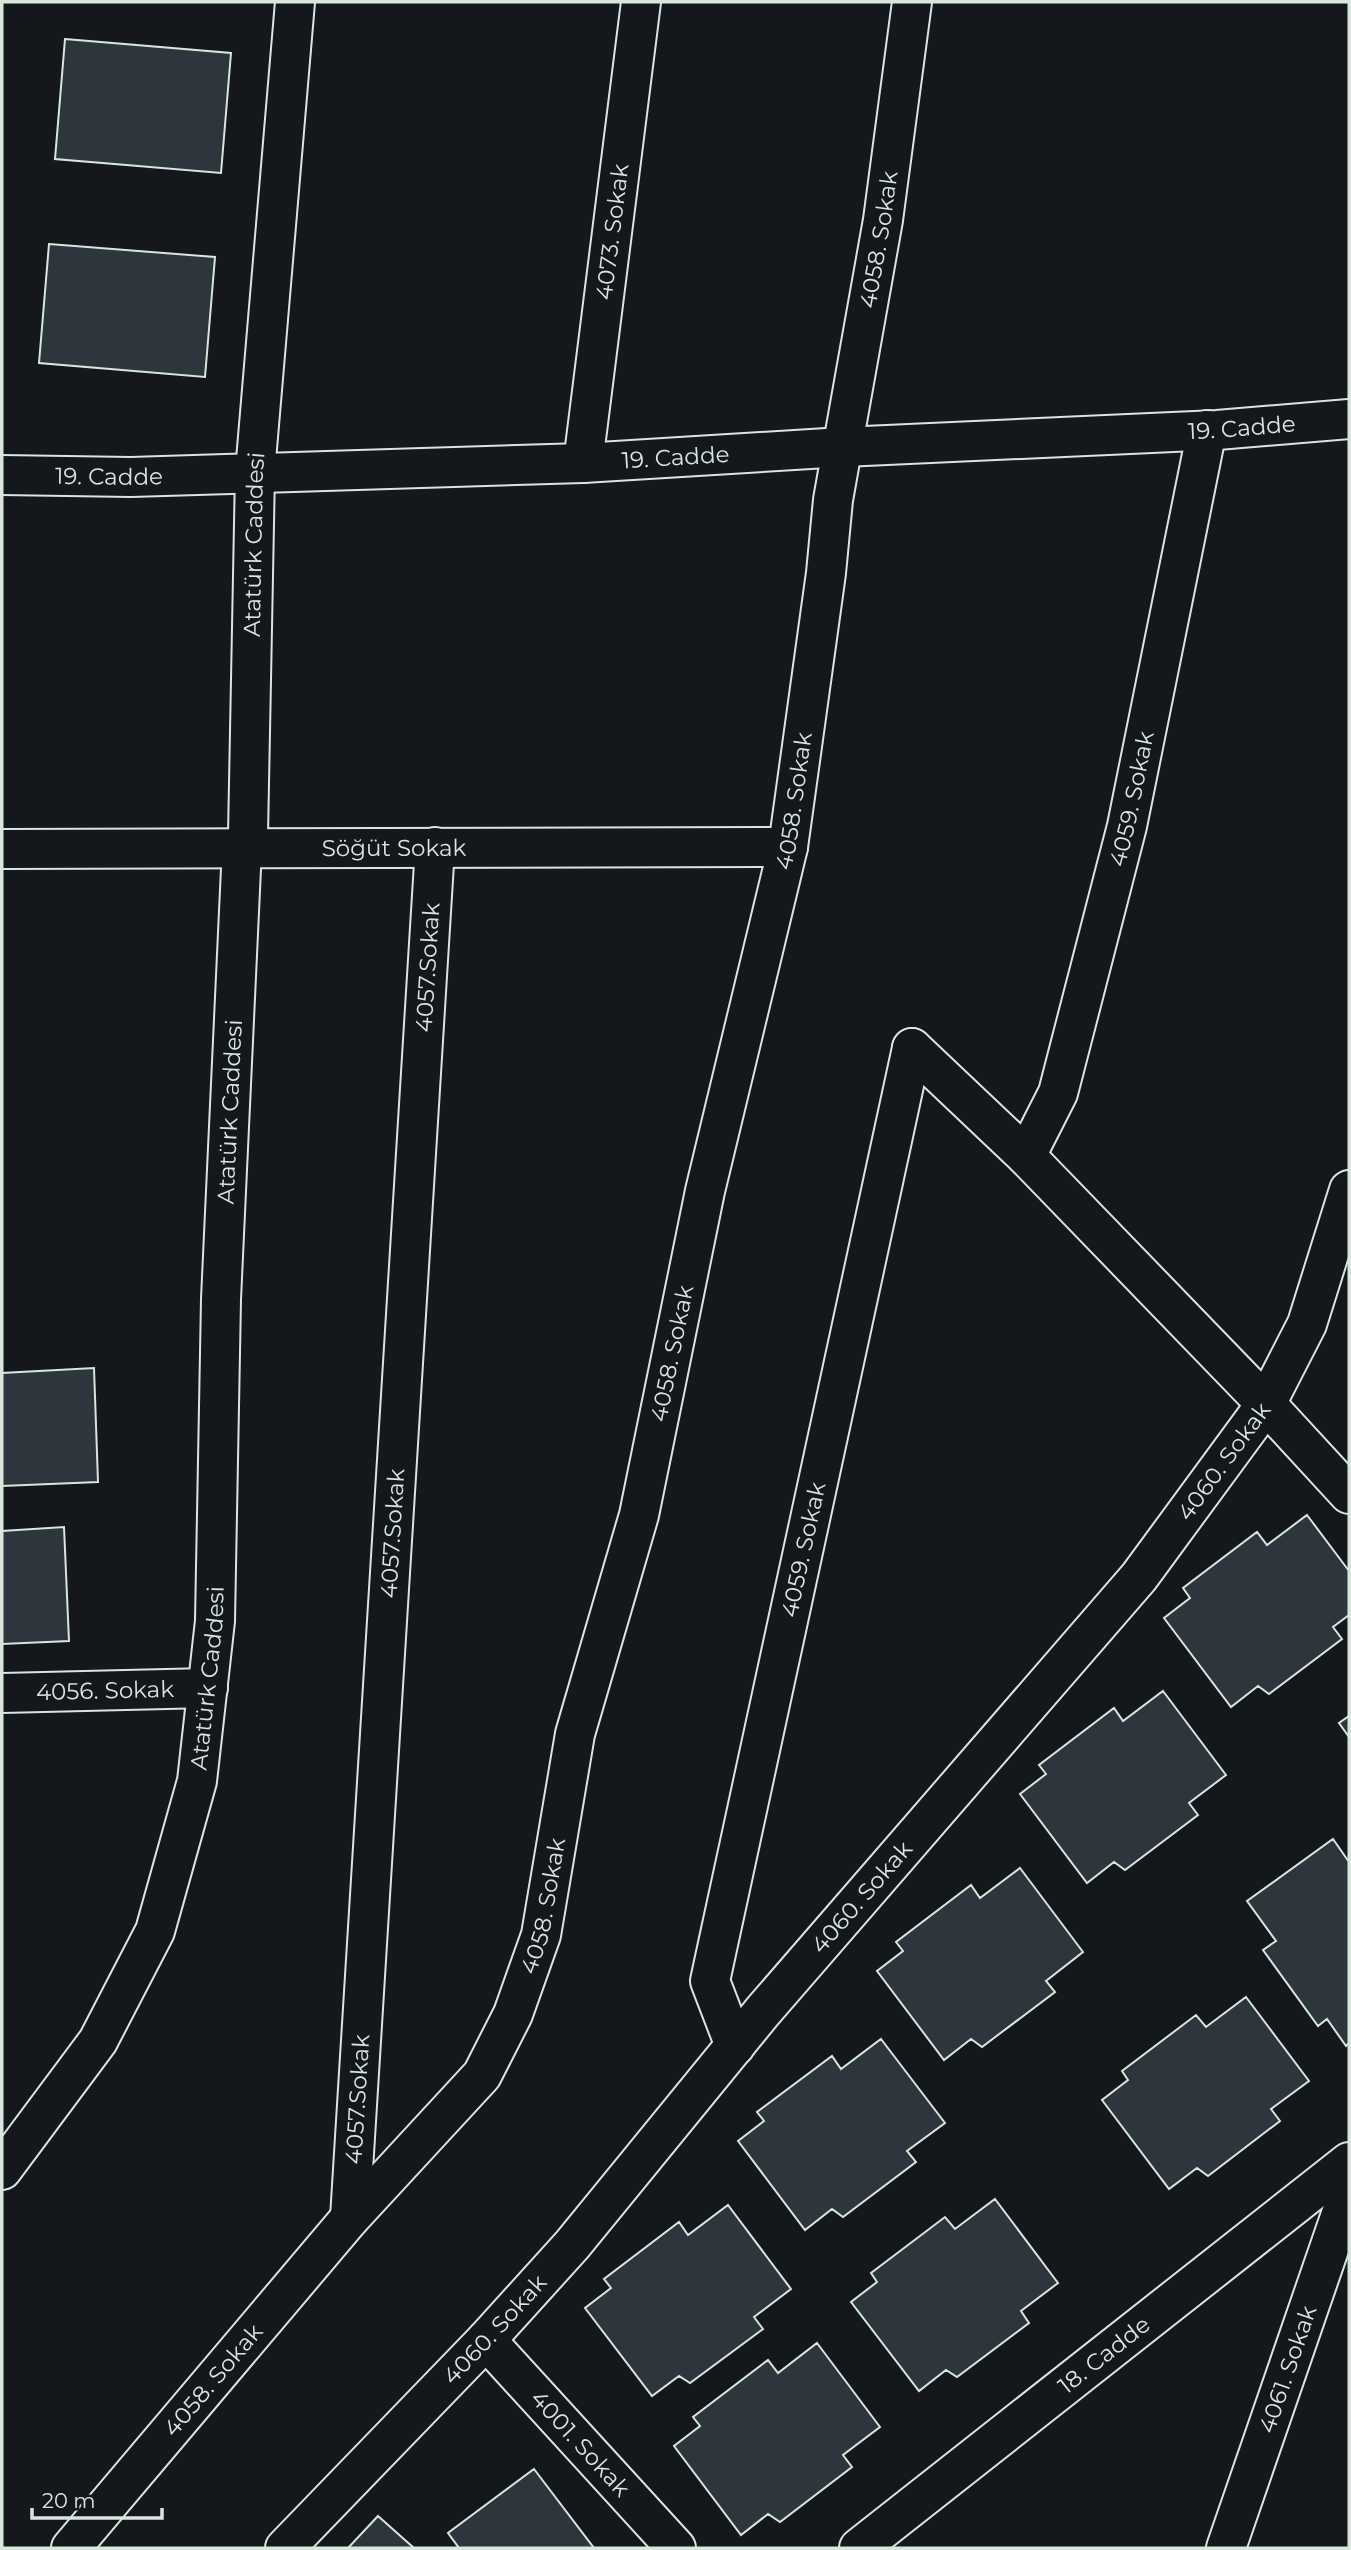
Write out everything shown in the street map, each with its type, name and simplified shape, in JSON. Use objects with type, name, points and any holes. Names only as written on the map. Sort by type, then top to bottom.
[{"type":"street","name":"Atatürk Caddesi","points":[[2,2170],[98,2041],[155,1931],[197,1781],[215,1621],[221,1299],[243,847],[248,835],[255,472],[295,2]]},
{"type":"street","name":"4073. Sokak","points":[[583,463],[640,2]]},
{"type":"street","name":"4058. Sokak","points":[[71,2548],[350,2218],[482,2075],[513,2014],[541,1935],[575,1734],[639,1515],[705,1191],[788,847],[826,573],[833,500],[883,220],[912,2]]},
{"type":"street","name":"19. Cadde","points":[[2,475],[131,477],[583,463],[843,447],[1207,430],[1349,419]]},
{"type":"street","name":"4059. Sokak","points":[[735,2046],[710,1980],[912,1048],[1026,1156],[1058,1093],[1127,826],[1207,430]]},
{"type":"street","name":"4057.Sokak","points":[[350,2218],[435,847]]},
{"type":"street","name":"Söğüt Sokak","points":[[2,849],[788,847]]},
{"type":"street","points":[[1026,1156],[1266,1404],[1349,1494]]},
{"type":"street","name":"4060. Sokak","points":[[285,2548],[486,2340],[572,2245],[735,2046],[1139,1577],[1266,1404],[1307,1324],[1349,1190]]},
{"type":"street","name":"4056. Sokak","points":[[2,1693],[208,1688]]},
{"type":"street","name":"18. Cadde","points":[[859,2548],[1349,2162]]},
{"type":"street","name":"4061. Sokak","points":[[1226,2548],[1349,2191]]},
{"type":"street","name":"4001. Sokak","points":[[486,2340],[676,2548]]},
{"type":"building","points":[[65,39],[231,53],[221,173],[55,159]]},
{"type":"building","points":[[49,244],[215,257],[205,377],[39,363]]},
{"type":"building","points":[[94,1368],[98,1482],[2,1486],[2,1373]]},
{"type":"building","points":[[1307,1515],[1349,1571],[1349,1615],[1333,1627],[1342,1639],[1269,1694],[1258,1686],[1231,1707],[1164,1618],[1190,1598],[1183,1588],[1257,1532],[1267,1545]]},
{"type":"building","points":[[64,1527],[69,1641],[2,1644],[2,1531]]},
{"type":"building","points":[[1163,1691],[1226,1775],[1189,1803],[1198,1815],[1125,1870],[1114,1862],[1087,1883],[1020,1794],[1046,1774],[1039,1765],[1114,1708],[1123,1721]]},
{"type":"building","points":[[1349,1716],[1349,1737],[1339,1723]]},
{"type":"building","points":[[1333,1839],[1349,1862],[1349,2043],[1346,2046],[1327,2019],[1318,2026],[1263,1950],[1276,1941],[1247,1901]]},
{"type":"building","points":[[1020,1868],[1083,1952],[1046,1981],[1055,1992],[982,2047],[971,2039],[944,2060],[877,1971],[903,1951],[896,1942],[971,1885],[980,1898]]},
{"type":"building","points":[[1246,1997],[1309,2081],[1271,2109],[1280,2121],[1208,2176],[1197,2168],[1169,2189],[1102,2100],[1128,2080],[1122,2071],[1196,2015],[1206,2027]]},
{"type":"building","points":[[881,2039],[945,2123],[907,2151],[916,2162],[843,2217],[832,2209],[805,2230],[738,2141],[764,2121],[757,2112],[832,2056],[841,2069]]},
{"type":"building","points":[[995,2199],[1058,2283],[1021,2311],[1029,2323],[957,2377],[946,2370],[919,2391],[851,2302],[877,2282],[871,2273],[945,2217],[955,2229]]},
{"type":"building","points":[[728,2205],[791,2289],[754,2317],[763,2329],[690,2383],[679,2376],[652,2396],[585,2308],[611,2288],[604,2279],[679,2222],[688,2235]]},
{"type":"building","points":[[817,2343],[880,2427],[843,2455],[852,2467],[780,2522],[768,2514],[741,2535],[674,2446],[700,2426],[693,2417],[768,2360],[778,2373]]},
{"type":"building","points":[[534,2469],[594,2548],[459,2548],[448,2533]]},
{"type":"building","points":[[378,2516],[414,2548],[348,2548]]}]
